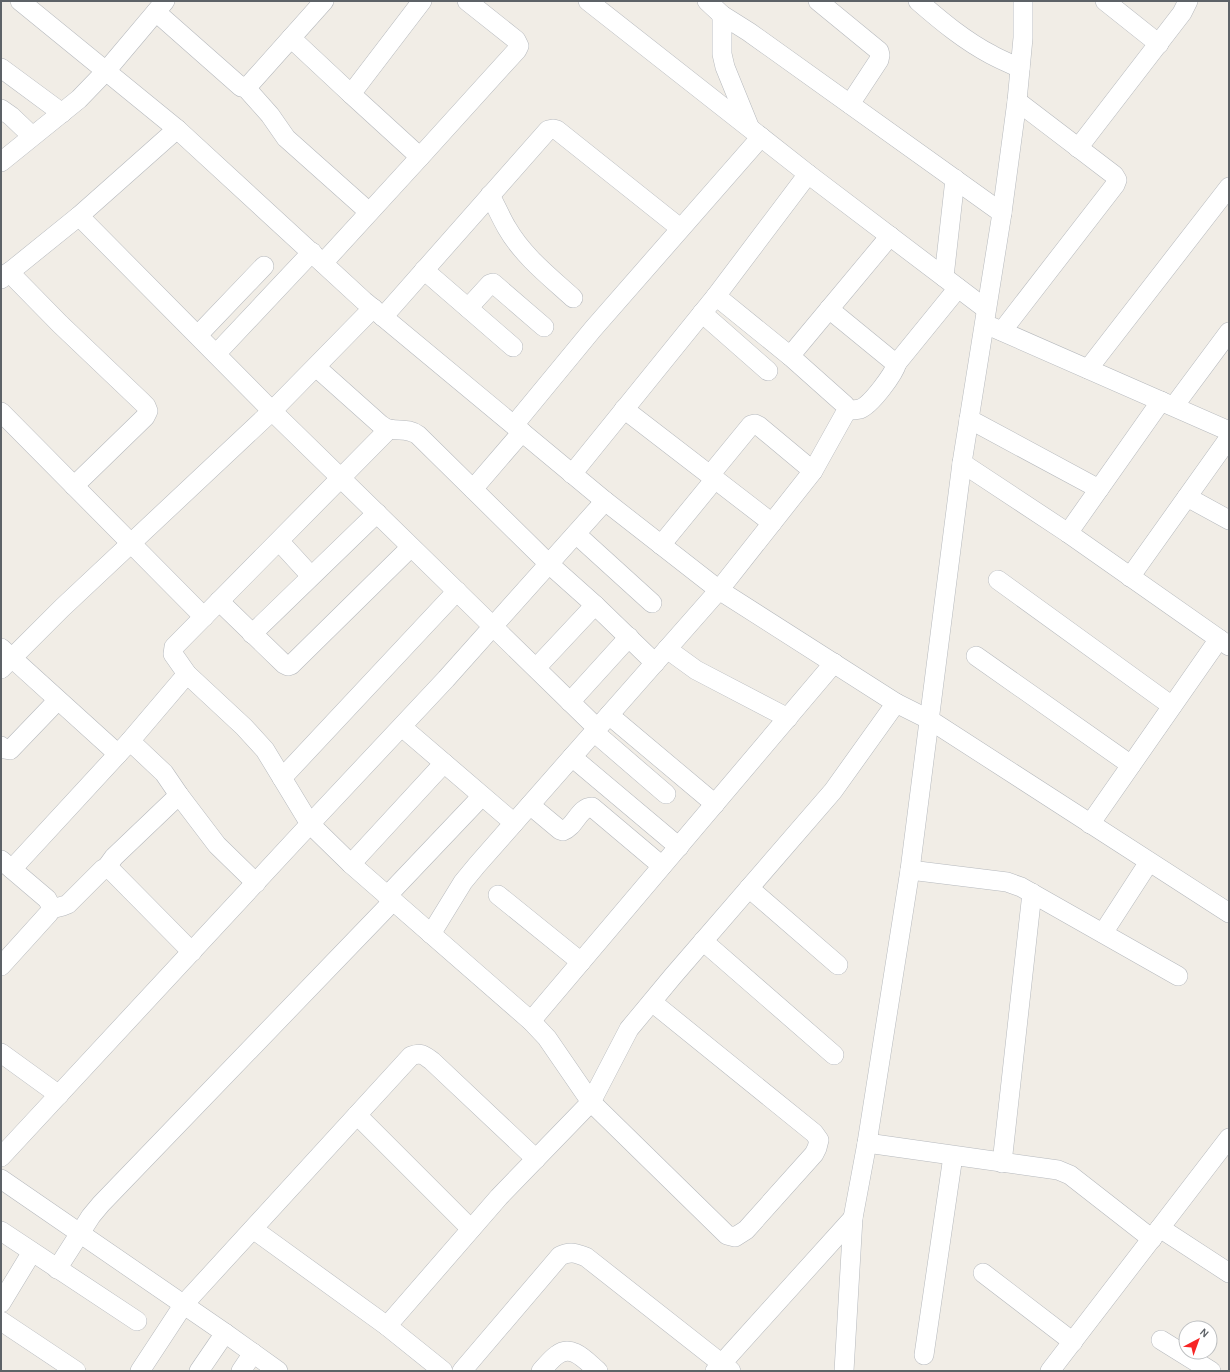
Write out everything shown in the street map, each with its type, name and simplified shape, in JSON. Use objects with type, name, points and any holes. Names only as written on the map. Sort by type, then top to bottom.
[{"type":"street","points":[[20,1],[41,7],[106,71],[177,129],[378,312],[605,501],[719,590],[896,703],[930,720],[1229,913]]},
{"type":"street","points":[[245,87],[249,86],[324,1]]},
{"type":"street","points":[[351,94],[422,1]]},
{"type":"street","points":[[216,354],[317,258],[369,212],[518,50],[519,46],[516,40],[467,1]]},
{"type":"street","points":[[588,1],[808,174],[951,282],[1002,331],[1229,431]]},
{"type":"street","points":[[707,1],[722,15],[749,32],[1002,213]]},
{"type":"street","points":[[818,1],[879,51],[879,60],[850,104]]},
{"type":"street","points":[[918,1],[943,22],[967,39],[992,55],[1020,68]]},
{"type":"street","points":[[844,1371],[853,1218],[867,1143],[910,870],[962,463],[1002,213],[1017,101],[1022,38],[1023,1]]},
{"type":"street","points":[[1105,1],[1158,44]]},
{"type":"street","points":[[1078,148],[1182,13],[1188,1]]},
{"type":"street","points":[[1,162],[79,99],[106,71],[161,6],[241,87],[245,87],[270,114],[286,138],[369,212]]},
{"type":"street","points":[[722,15],[722,54],[725,67],[756,133]]},
{"type":"street","points":[[291,38],[420,157]]},
{"type":"street","points":[[1,68],[62,112]]},
{"type":"street","points":[[1002,331],[1115,185],[1117,180],[1114,175],[1017,101]]},
{"type":"street","points":[[1,108],[32,136]]},
{"type":"street","points":[[74,486],[145,417],[148,411],[143,402],[60,324],[5,276],[79,216],[177,129]]},
{"type":"street","points":[[256,883],[217,845],[164,773],[124,748],[58,700],[5,658],[62,608],[316,367],[424,270],[548,130],[557,130],[680,228]]},
{"type":"street","points":[[473,489],[593,328],[680,228],[756,133]]},
{"type":"street","points":[[572,474],[716,296],[808,174]]},
{"type":"street","points":[[848,410],[860,409],[870,403],[891,377],[897,363],[951,282],[954,179]]},
{"type":"street","points":[[1088,369],[1229,187]]},
{"type":"street","points":[[490,195],[514,239],[539,267],[573,298]]},
{"type":"street","points":[[79,216],[272,410],[570,702],[600,725],[715,804]]},
{"type":"street","points":[[790,356],[890,236]]},
{"type":"street","points":[[198,335],[264,266]]},
{"type":"street","points":[[424,270],[513,347]]},
{"type":"street","points":[[468,308],[490,284],[493,283],[544,327]]},
{"type":"street","points":[[716,296],[790,356],[846,405],[848,410]]},
{"type":"street","points":[[829,309],[895,363],[897,363]]},
{"type":"street","points":[[702,313],[768,371]]},
{"type":"street","points":[[1068,533],[1099,489],[1229,332]]},
{"type":"street","points":[[316,367],[381,426],[389,429],[413,431],[424,440],[549,564],[629,637],[661,656],[696,670],[788,718]]},
{"type":"street","points":[[624,409],[772,523]]},
{"type":"street","points":[[431,934],[463,882],[719,590],[813,471],[848,410]]},
{"type":"street","points":[[1,412],[204,616]]},
{"type":"street","points":[[969,419],[1099,489]]},
{"type":"street","points":[[661,545],[751,425],[754,424],[759,426],[813,471]]},
{"type":"street","points":[[389,429],[174,647],[172,651],[173,654],[187,674],[255,737],[265,750],[310,824],[351,864],[531,1021],[547,1038],[591,1102],[728,1235],[735,1237],[746,1230],[814,1154],[819,1140],[814,1133],[652,1002]]},
{"type":"street","points":[[1130,577],[1229,438]]},
{"type":"street","points":[[962,463],[1068,533],[1224,643],[1172,706],[1090,824]]},
{"type":"street","points":[[1187,497],[1229,520]]},
{"type":"street","points":[[1,1157],[402,727],[605,501]]},
{"type":"street","points":[[252,634],[377,513]]},
{"type":"street","points":[[576,534],[652,604]]},
{"type":"street","points":[[279,541],[311,576]]},
{"type":"street","points":[[219,602],[284,664],[288,666],[291,665],[411,547]]},
{"type":"street","points":[[998,580],[1172,706]]},
{"type":"street","points":[[282,778],[457,591]]},
{"type":"street","points":[[536,668],[595,605]]},
{"type":"street","points":[[570,702],[629,637]]},
{"type":"street","points":[[976,656],[1131,765]]},
{"type":"street","points":[[531,1021],[834,663]]},
{"type":"street","points":[[1,966],[51,909],[47,899],[6,865],[124,748],[187,674]]},
{"type":"street","points":[[1,746],[4,749],[10,750],[58,700]]},
{"type":"street","points":[[387,1326],[499,1197],[591,1102],[629,1029],[832,790],[896,703]]},
{"type":"street","points":[[600,725],[666,794]]},
{"type":"street","points":[[402,727],[514,823]]},
{"type":"street","points":[[572,757],[679,846]]},
{"type":"street","points":[[351,864],[444,763]]},
{"type":"street","points":[[51,909],[68,904],[102,869],[106,868],[114,857],[179,795]]},
{"type":"street","points":[[57,1269],[91,1216],[101,1204],[390,898],[482,796]]},
{"type":"street","points":[[530,804],[563,831],[568,829],[584,809],[592,807],[662,866]]},
{"type":"street","points":[[1103,933],[1149,862]]},
{"type":"street","points":[[106,868],[110,869],[192,952]]},
{"type":"street","points":[[910,870],[1007,882],[1021,887],[1178,976]]},
{"type":"street","points":[[749,888],[838,965]]},
{"type":"street","points":[[1002,1163],[1032,893]]},
{"type":"street","points":[[498,895],[581,962]]},
{"type":"street","points":[[703,941],[834,1055]]},
{"type":"street","points":[[1,1053],[59,1095]]},
{"type":"street","points":[[140,1371],[184,1304],[411,1056],[418,1053],[432,1061],[536,1159]]},
{"type":"street","points":[[357,1115],[471,1229]]},
{"type":"street","points":[[1050,1371],[1229,1138]]},
{"type":"street","points":[[867,1143],[1058,1170],[1066,1173],[1156,1234],[1229,1274]]},
{"type":"street","points":[[924,1355],[953,1156]]},
{"type":"street","points":[[1,1179],[226,1333],[278,1371]]},
{"type":"street","points":[[462,1371],[560,1256],[568,1252],[586,1257],[722,1369],[853,1218]]},
{"type":"street","points":[[253,1229],[387,1326],[443,1371]]},
{"type":"street","points":[[1,1231],[137,1321]]},
{"type":"street","points":[[1,1303],[32,1252]]},
{"type":"street","points":[[983,1273],[1073,1342]]},
{"type":"street","points":[[1,1321],[72,1370]]},
{"type":"street","points":[[199,1371],[226,1333]]},
{"type":"street","points":[[1161,1340],[1211,1371]]},
{"type":"street","points":[[541,1371],[558,1354],[566,1351],[573,1352],[580,1356],[598,1371]]},
{"type":"street","points":[[241,1371],[253,1353]]}]
